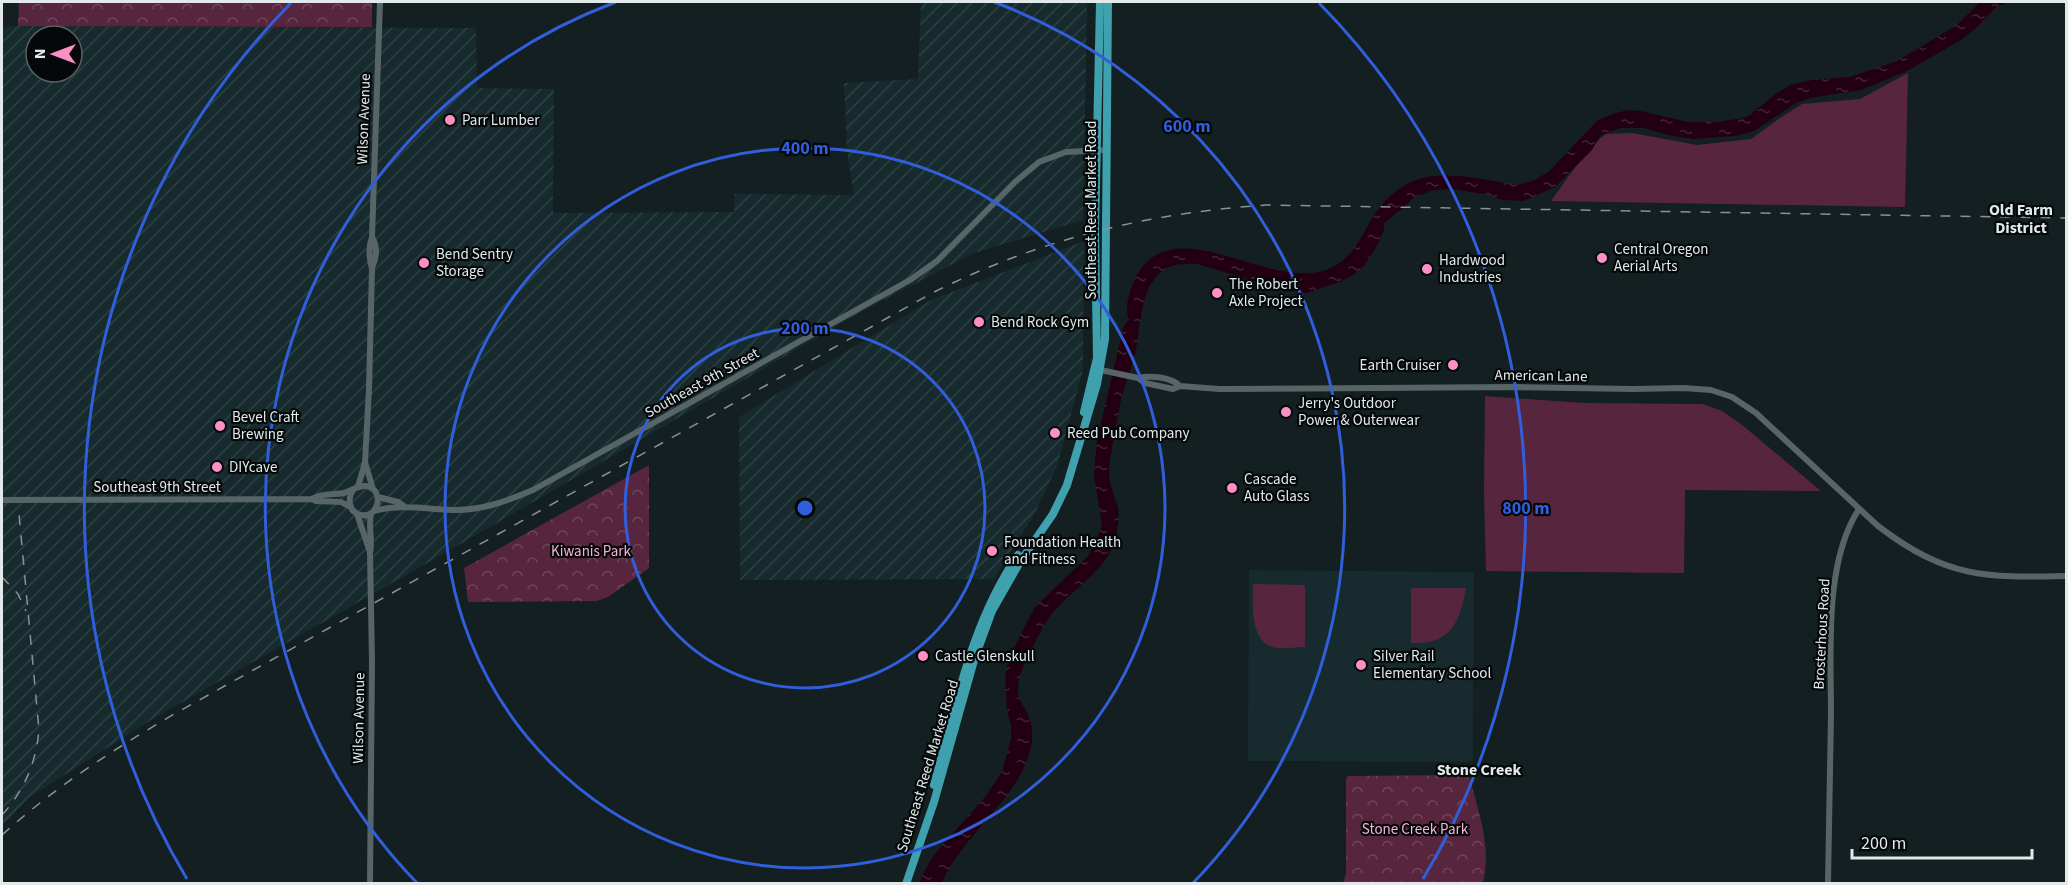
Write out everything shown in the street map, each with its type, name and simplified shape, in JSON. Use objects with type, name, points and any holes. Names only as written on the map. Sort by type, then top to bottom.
[{"type":"main road","name":"Southeast Reed Market Road","points":[[906,884],[934,802],[975,657],[992,611],[1020,562],[1053,514],[1067,485],[1101,371],[1105,339],[1100,2]]},
{"type":"main road","name":"Southeast Reed Market Road","points":[[1101,150],[1108,2]]},
{"type":"main road","name":"Southeast Reed Market Road","points":[[901,884],[929,800],[964,674],[986,610],[1012,564],[1043,520],[1063,483],[1101,371]]},
{"type":"street","name":"Wilson Avenue","points":[[356,488],[365,462],[369,389],[372,269],[369,244],[372,237],[380,2]]},
{"type":"street","name":"Southeast 9th Street","points":[[372,512],[404,506],[454,510],[476,508],[509,501],[532,490],[910,280],[937,261],[1015,182],[1039,162],[1066,152],[1101,150]]},
{"type":"street","name":"American Lane","points":[[1101,371],[1138,378],[1148,376],[1176,382],[1180,386],[1219,389],[1516,387],[1711,390],[1732,397],[1756,413],[1859,508]]},
{"type":"street","name":"Wilson Avenue","points":[[365,462],[372,489]]},
{"type":"street","points":[[363,486],[372,489],[378,497],[377,507],[366,515],[357,514],[350,507],[349,498],[356,488],[363,486]]},
{"type":"street","name":"Southeast 9th Street","points":[[312,499],[356,488]]},
{"type":"street","name":"Southeast 9th Street","points":[[378,497],[398,502],[404,506]]},
{"type":"street","name":"Southeast 9th Street","points":[[2,500],[312,499],[341,502],[350,507]]},
{"type":"street","points":[[1859,508],[1899,542],[1952,568],[1991,576],[2067,576]]},
{"type":"street","name":"Brosterhous Road","points":[[1828,884],[1833,590],[1845,539],[1851,521],[1859,508]]},
{"type":"street","name":"Wilson Avenue","points":[[370,884],[372,661],[370,553],[372,545],[369,529],[372,512]]},
{"type":"street","name":"Wilson Avenue","points":[[357,514],[370,553]]},
{"type":"shaded area","points":[[921,2],[1087,2],[1083,220],[974,253],[861,312],[151,720],[30,797],[2,826],[2,29],[24,26],[24,84],[84,84],[84,26],[476,28],[477,88],[554,89],[553,213],[734,212],[735,194],[854,195],[847,151],[844,83],[918,79]]},
{"type":"shaded area","points":[[1084,241],[1083,370],[1057,466],[1034,515],[994,579],[740,580],[739,417],[931,300]]},
{"type":"shaded area","name":"Silver Rail Elementary School","points":[[1249,570],[1474,572],[1473,759],[1471,762],[1248,761]]},
{"type":"green space","points":[[19,2],[372,2],[372,27],[84,26],[84,24],[24,24],[24,26],[18,26]]},
{"type":"green space","points":[[1908,73],[1905,207],[1551,201],[1589,148],[1606,134],[1632,133],[1697,145],[1751,139],[1802,104],[1860,99]]},
{"type":"green space","points":[[1485,396],[1584,403],[1703,404],[1722,411],[1741,424],[1821,491],[1685,490],[1684,573],[1486,571]]},
{"type":"green space","name":"Kiwanis Park","points":[[649,465],[649,568],[608,597],[597,601],[468,602],[464,568]]},
{"type":"green space","points":[[1253,584],[1303,585],[1305,587],[1305,647],[1276,648],[1267,645],[1261,639],[1254,621]]},
{"type":"green space","points":[[1411,588],[1466,588],[1456,621],[1444,636],[1424,643],[1411,643]]},
{"type":"green space","name":"Stone Creek Park","points":[[1469,775],[1485,842],[1483,883],[1343,883],[1346,874],[1346,780],[1348,776]]},
{"type":"water","points":[[1980,2],[2008,2],[1995,8],[1961,40],[1909,70],[1861,90],[1810,98],[1796,103],[1754,131],[1736,136],[1692,139],[1644,128],[1621,128],[1601,135],[1592,150],[1555,187],[1524,201],[1502,200],[1490,195],[1452,189],[1434,190],[1414,197],[1384,224],[1384,230],[1377,246],[1363,267],[1340,282],[1306,293],[1281,289],[1197,264],[1175,265],[1160,273],[1151,284],[1144,302],[1136,350],[1121,399],[1110,459],[1110,479],[1118,508],[1117,531],[1113,545],[1099,567],[1051,615],[1023,668],[1018,692],[1030,720],[1032,740],[1027,760],[1018,779],[964,847],[942,883],[919,884],[934,855],[985,797],[1002,772],[1011,739],[1005,677],[1009,658],[1020,636],[1035,607],[1087,557],[1096,541],[1102,524],[1094,475],[1097,440],[1124,325],[1129,320],[1127,306],[1129,295],[1134,281],[1150,259],[1171,250],[1195,249],[1276,270],[1303,273],[1326,270],[1345,259],[1381,207],[1396,191],[1413,181],[1450,176],[1516,185],[1533,181],[1548,172],[1597,121],[1629,110],[1688,122],[1717,122],[1743,118],[1790,85],[1812,80],[1850,77],[1897,61],[1957,25]]},
{"type":"railway","points":[[2,835],[22,817],[86,770],[130,740],[176,713],[934,292],[974,273],[1055,243],[1137,222],[1266,205],[2066,218]]},
{"type":"railway","points":[[2,815],[17,796],[28,776],[39,730],[19,514]]},
{"type":"railway","points":[[2,577],[18,594],[26,611]]},
{"type":"place","name":"Parr Lumber","points":[[450,120]]},
{"type":"place","name":"Central Oregon Aerial Arts","points":[[1602,258]]},
{"type":"place","name":"Bend Sentry Storage","points":[[424,263]]},
{"type":"place","name":"Hardwood Industries","points":[[1427,269]]},
{"type":"place","name":"The Robert Axle Project","points":[[1217,293]]},
{"type":"place","name":"Bend Rock Gym","points":[[979,322]]},
{"type":"place","name":"Earth Cruiser","points":[[1453,365]]},
{"type":"place","name":"Jerry's Outdoor Power & Outerwear","points":[[1286,412]]},
{"type":"place","name":"Bevel Craft Brewing","points":[[220,426]]},
{"type":"place","name":"Reed Pub Company","points":[[1055,433]]},
{"type":"place","name":"DIYcave","points":[[217,467]]},
{"type":"place","name":"Cascade Auto Glass","points":[[1232,488]]},
{"type":"place","name":"Foundation Health and Fitness","points":[[992,551]]},
{"type":"place","name":"Castle Glenskull","points":[[923,656]]},
{"type":"place","name":"Silver Rail Elementary School","points":[[1361,665]]},
{"type":"district","name":"Old Farm District","points":[[2021,219]]},
{"type":"district","name":"Stone Creek","points":[[1479,770]]}]
